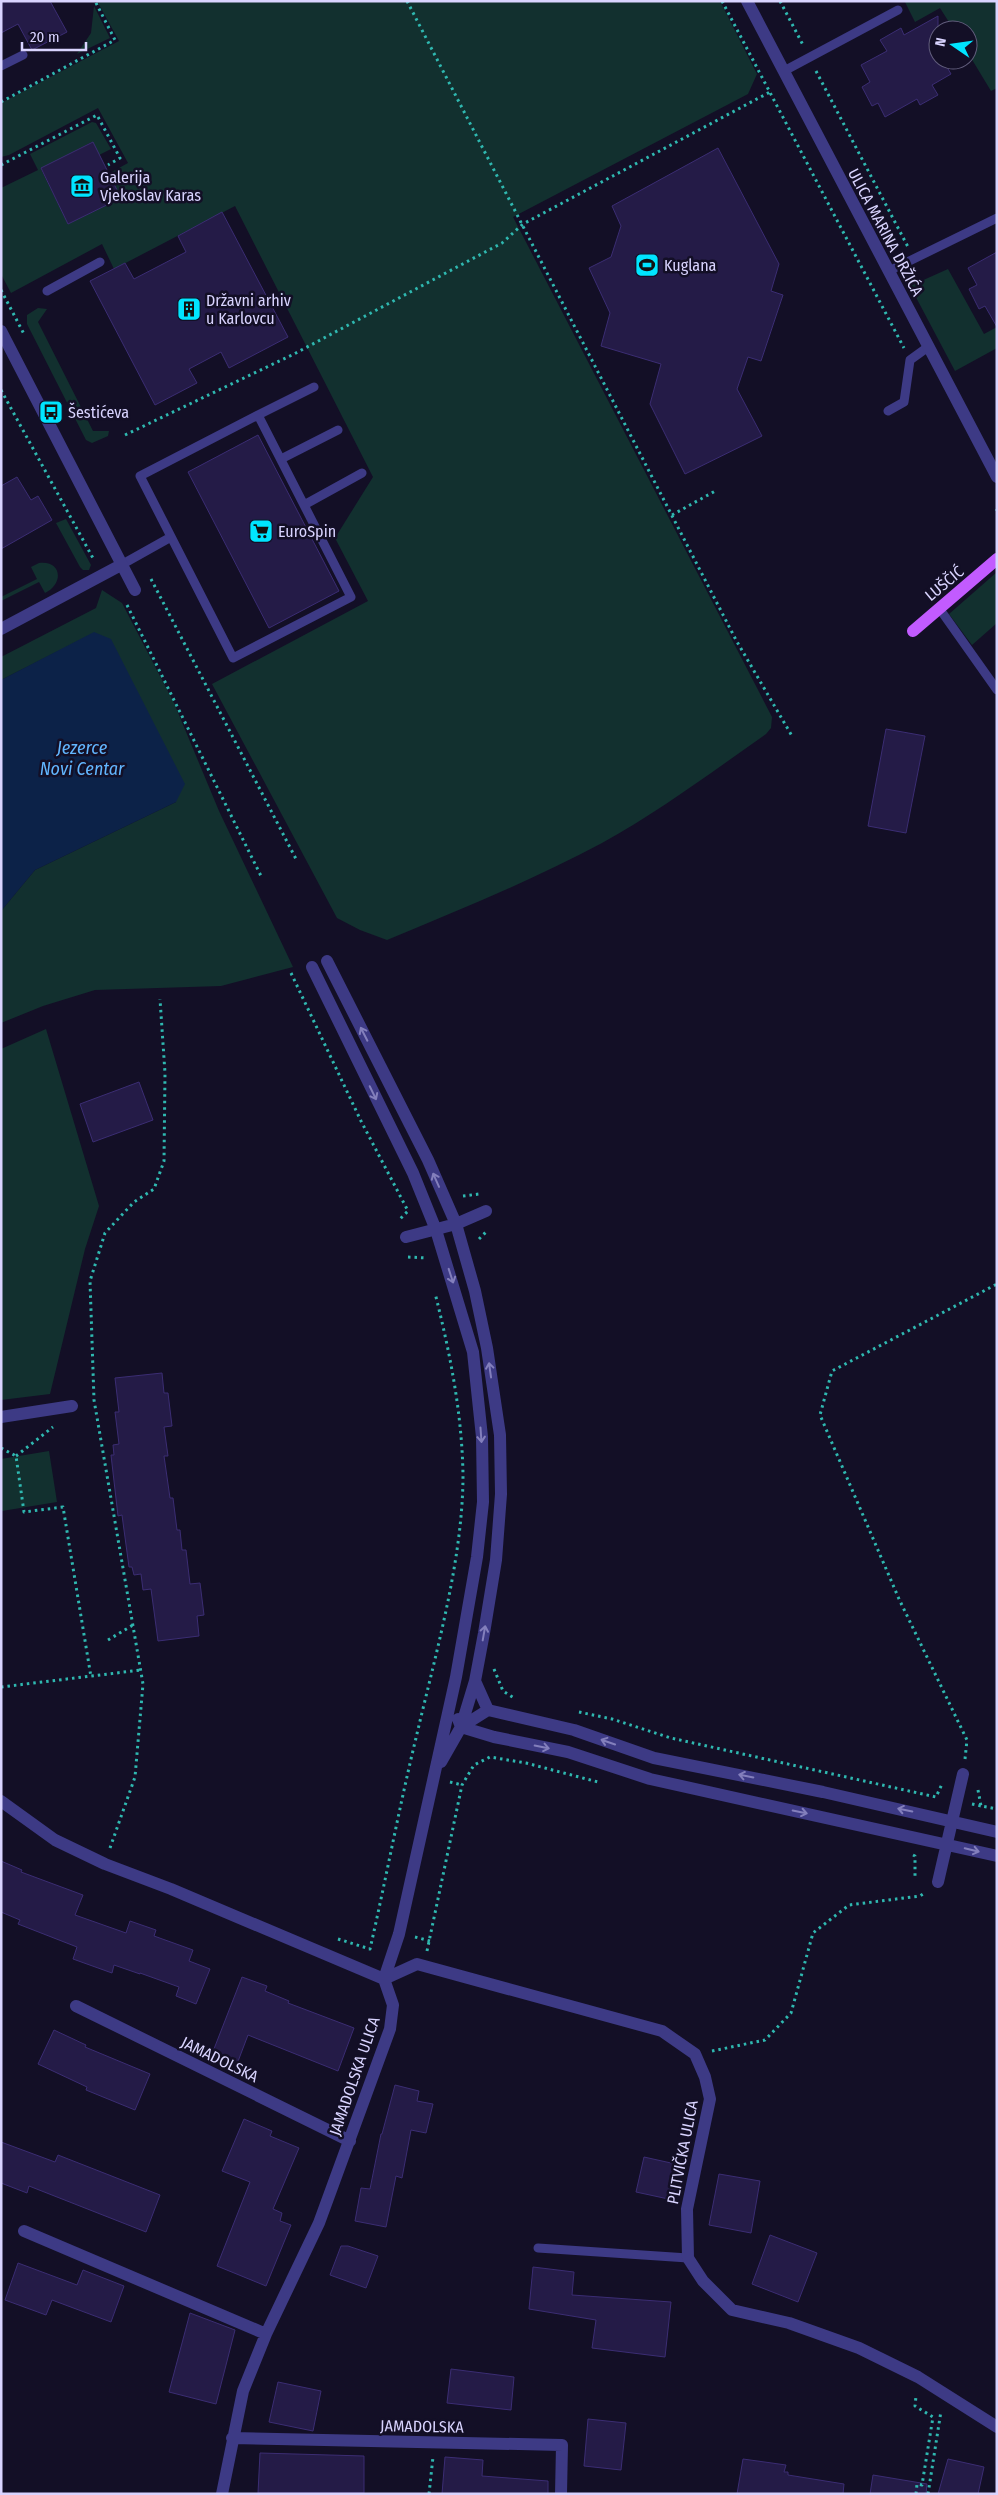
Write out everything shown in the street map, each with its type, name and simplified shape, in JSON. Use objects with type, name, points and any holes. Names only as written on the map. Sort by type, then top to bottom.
[{"type":"main road","name":"LUŠČIĆ","points":[[913,631],[997,559]]},
{"type":"street","name":"ULICA MARINA DRŽIĆA","points":[[746,1],[997,477]]},
{"type":"street","points":[[1,331],[134,590]]},
{"type":"street","points":[[1,629],[121,565]]},
{"type":"street","points":[[328,961],[428,1160],[456,1224],[475,1291],[487,1348],[500,1435],[501,1494],[496,1560],[475,1681],[461,1727],[436,1770]]},
{"type":"street","points":[[312,967],[414,1174],[436,1230],[472,1352],[482,1437],[483,1502],[478,1548],[450,1703],[399,1934],[384,1979]]},
{"type":"street","points":[[406,1237],[456,1224],[486,1212]]},
{"type":"street","points":[[1,1417],[72,1406]]},
{"type":"street","points":[[475,1681],[488,1710]]},
{"type":"street","points":[[450,1703],[461,1727],[494,1737],[568,1752],[650,1779],[997,1856]]},
{"type":"street","points":[[461,1727],[488,1710],[574,1730],[654,1758],[997,1832]]},
{"type":"street","points":[[938,1882],[963,1774]]},
{"type":"street","points":[[1,1801],[55,1840],[105,1864],[171,1889],[384,1979],[417,1964],[662,2031],[695,2054]]},
{"type":"street","name":"JAMADOLSKA ULICA","points":[[222,2494],[243,2391],[266,2334],[320,2223],[390,2030],[393,2005],[384,1979]]},
{"type":"street","name":"JAMADOLSKA","points":[[76,2006],[350,2141]]},
{"type":"street","name":"PLITVIČKA ULICA","points":[[688,2258],[687,2209],[710,2099],[705,2077],[695,2054]]},
{"type":"street","points":[[24,2231],[266,2334]]},
{"type":"street","points":[[688,2258],[703,2281],[732,2310],[789,2323],[850,2344],[918,2377],[997,2427]]},
{"type":"street","name":"JAMADOLSKA","points":[[232,2438],[562,2446],[561,2494]]},
{"type":"lane","points":[[784,71],[898,10]]},
{"type":"lane","points":[[1,66],[22,55]]},
{"type":"lane","points":[[888,271],[997,218]]},
{"type":"lane","points":[[47,291],[100,262]]},
{"type":"lane","points":[[888,411],[904,402],[910,360],[928,346]]},
{"type":"lane","points":[[258,415],[351,598],[233,658],[140,476],[314,386]]},
{"type":"lane","points":[[281,459],[338,430]]},
{"type":"lane","points":[[304,505],[362,473]]},
{"type":"lane","points":[[121,565],[171,537]]},
{"type":"lane","points":[[939,608],[997,690]]},
{"type":"lane","points":[[538,2248],[688,2258]]},
{"type":"path","points":[[1,102],[115,40],[95,1]]},
{"type":"path","points":[[407,1],[736,640],[792,736]]},
{"type":"path","points":[[722,1],[910,360]]},
{"type":"path","points":[[780,1],[914,259]]},
{"type":"path","points":[[125,435],[294,354],[502,243],[523,224],[770,92]]},
{"type":"path","points":[[1,165],[97,115],[120,158],[108,165]]},
{"type":"path","points":[[1,390],[102,576]]},
{"type":"path","points":[[672,515],[717,490]]},
{"type":"path","points":[[122,596],[261,876]]},
{"type":"path","points":[[291,974],[361,1121],[408,1211],[398,1221]]},
{"type":"path","points":[[105,1864],[135,1777],[143,1684],[94,1400],[90,1281],[105,1233],[134,1202],[154,1189],[164,1161],[165,1073],[160,999]]},
{"type":"path","points":[[481,1248],[479,1238],[490,1228]]},
{"type":"path","points":[[408,1257],[426,1257],[429,1267]]},
{"type":"path","points":[[963,1774],[967,1740],[899,1599],[820,1415],[832,1371],[997,1284]]},
{"type":"path","points":[[338,1939],[370,1949],[415,1739],[443,1624],[458,1538],[463,1477],[460,1421],[448,1342],[433,1286]]},
{"type":"path","points":[[16,1456],[58,1423]]},
{"type":"path","points":[[1,1448],[16,1456]]},
{"type":"path","points":[[16,1456],[24,1512],[63,1507],[90,1677]]},
{"type":"path","points":[[108,1640],[133,1625]]},
{"type":"path","points":[[495,1660],[494,1668],[503,1691],[516,1699]]},
{"type":"path","points":[[1,1687],[141,1670]]},
{"type":"path","points":[[576,1711],[612,1719],[671,1738],[936,1797],[944,1780]]},
{"type":"path","points":[[427,1951],[462,1785],[474,1766],[490,1757],[535,1765],[602,1783]]},
{"type":"path","points":[[977,1786],[981,1806],[997,1809]]},
{"type":"path","points":[[906,1854],[915,1856],[915,1876]]},
{"type":"path","points":[[695,2054],[765,2040],[791,2013],[813,1933],[849,1905],[920,1896],[938,1882]]},
{"type":"path","points":[[916,2494],[917,2484],[922,2485],[933,2417],[915,2406],[918,2377]]},
{"type":"path","points":[[928,2494],[944,2393]]},
{"type":"path","points":[[429,2494],[435,2443]]},
{"type":"green space","points":[[97,1],[720,1],[757,74],[748,94],[513,217],[772,717],[771,728],[766,734],[686,791],[623,831],[549,870],[468,906],[387,940],[360,930],[337,918],[212,684],[368,601],[335,538],[373,477],[235,206],[114,269],[102,244],[11,293],[1,274],[1,188],[38,170],[30,154],[92,122],[96,123],[111,149],[99,155],[92,142],[41,169],[68,224],[120,198],[108,174],[128,163],[98,108],[9,155],[1,157],[1,103],[119,41]]},
{"type":"green space","points":[[997,1],[997,88],[991,91],[978,70],[978,20],[948,20],[940,8],[915,22],[905,2]]},
{"type":"green space","points":[[94,6],[110,38],[77,54],[91,33]]},
{"type":"green space","points":[[948,269],[984,334],[997,327],[997,348],[955,371],[910,286]]},
{"type":"green space","points":[[38,308],[47,309],[38,322],[93,431],[109,431],[108,436],[92,443],[86,440],[27,324],[27,315]]},
{"type":"green space","points":[[66,519],[91,565],[89,570],[83,570],[80,567],[56,523]]},
{"type":"green space","points":[[39,563],[47,563],[56,569],[58,579],[51,589],[45,593],[39,582],[1,601],[1,597],[37,579],[31,567]]},
{"type":"green space","points":[[997,572],[997,623],[972,645],[949,614]]},
{"type":"green space","points":[[102,590],[122,603],[174,703],[219,811],[293,967],[221,986],[95,990],[43,1006],[1,1023],[1,911],[35,870],[176,802],[94,633],[1,680],[1,657],[96,608]]},
{"type":"green space","points":[[46,1029],[99,1206],[85,1249],[50,1394],[1,1400],[1,1049]]},
{"type":"green space","points":[[49,1451],[57,1502],[2,1511],[1,1459]]},
{"type":"water","name":"Jezerce Novi Centar","points":[[94,632],[111,639],[185,784],[176,802],[35,870],[1,911],[1,680]]},
{"type":"building","points":[[1,1],[50,1],[67,32],[32,50],[18,24],[1,33]]},
{"type":"building","points":[[928,22],[928,70],[949,70],[951,74],[932,85],[938,95],[920,105],[917,99],[885,117],[878,103],[872,106],[862,87],[870,82],[861,65],[887,51],[880,40],[901,28],[904,35]]},
{"type":"building","name":"Galerija Vjekoslav Karas","points":[[93,142],[121,198],[68,224],[41,168]]},
{"type":"building","points":[[718,148],[779,264],[771,291],[783,295],[761,361],[748,357],[737,389],[762,436],[685,474],[650,404],[661,364],[601,346],[610,313],[589,268],[611,257],[621,226],[612,206]]},
{"type":"building","name":"Državni arhiv u Karlovcu","points":[[222,212],[288,337],[229,368],[221,352],[189,369],[197,383],[155,405],[90,281],[125,263],[134,279],[186,252],[178,236]]},
{"type":"building","points":[[997,252],[997,327],[985,306],[979,309],[969,289],[977,285],[968,268]]},
{"type":"building","points":[[258,435],[339,591],[269,628],[188,472]]},
{"type":"building","points":[[17,477],[31,500],[38,496],[52,520],[1,549],[1,486]]},
{"type":"building","points":[[886,729],[925,736],[906,833],[868,826]]},
{"type":"building","points":[[139,1082],[153,1120],[93,1142],[80,1104]]},
{"type":"building","points":[[162,1373],[164,1393],[168,1393],[172,1426],[164,1427],[168,1456],[164,1456],[170,1498],[173,1498],[177,1530],[180,1530],[182,1550],[186,1550],[190,1584],[200,1583],[204,1615],[197,1616],[199,1636],[158,1641],[151,1589],[143,1590],[141,1574],[134,1575],[132,1567],[129,1567],[122,1515],[118,1516],[111,1455],[114,1455],[113,1445],[119,1444],[115,1412],[119,1412],[115,1378]]},
{"type":"building","points":[[1,1861],[22,1870],[21,1872],[83,1895],[75,1915],[126,1933],[130,1921],[156,1930],[154,1936],[193,1950],[189,1961],[210,1969],[196,2004],[176,1996],[179,1987],[114,1965],[112,1973],[73,1959],[77,1947],[18,1924],[20,1920],[1,1912]]},
{"type":"building","points":[[242,1977],[267,1986],[265,1991],[289,2001],[288,2003],[354,2028],[338,2071],[248,2035],[237,2064],[212,2054]]},
{"type":"building","points":[[54,2030],[86,2045],[85,2047],[150,2074],[135,2110],[86,2090],[87,2087],[38,2064]]},
{"type":"building","points":[[395,2085],[419,2091],[417,2101],[433,2104],[426,2133],[411,2130],[402,2178],[396,2176],[386,2227],[355,2221],[361,2188],[370,2189],[381,2134]]},
{"type":"building","points":[[244,2119],[272,2131],[270,2136],[299,2148],[273,2209],[282,2213],[280,2221],[291,2225],[266,2286],[217,2266],[250,2182],[222,2171]]},
{"type":"building","points":[[1,2142],[55,2162],[58,2155],[160,2195],[146,2232],[29,2186],[27,2193],[1,2183]]},
{"type":"building","points":[[644,2157],[680,2165],[673,2200],[636,2192]]},
{"type":"building","points":[[719,2174],[760,2181],[751,2233],[709,2225]]},
{"type":"building","points":[[770,2235],[817,2253],[798,2302],[752,2284]]},
{"type":"building","points":[[341,2246],[348,2246],[378,2256],[366,2288],[330,2275]]},
{"type":"building","points":[[18,2263],[77,2285],[83,2270],[124,2286],[111,2322],[52,2300],[46,2315],[5,2300]]},
{"type":"building","points":[[533,2267],[574,2272],[572,2295],[671,2302],[665,2357],[592,2348],[596,2320],[529,2309]]},
{"type":"building","points":[[190,2313],[235,2330],[216,2404],[169,2392]]},
{"type":"building","points":[[451,2369],[514,2377],[511,2410],[447,2403]]},
{"type":"building","points":[[278,2382],[321,2391],[313,2431],[269,2422]]},
{"type":"building","points":[[588,2419],[626,2423],[621,2470],[584,2466]]},
{"type":"building","points":[[260,2453],[364,2456],[364,2493],[258,2493]]},
{"type":"building","points":[[445,2457],[483,2460],[482,2476],[548,2481],[548,2494],[442,2494]]},
{"type":"building","points":[[743,2459],[786,2465],[784,2472],[788,2472],[788,2475],[844,2484],[843,2494],[737,2494]]},
{"type":"building","points":[[948,2459],[984,2467],[978,2494],[938,2494]]},
{"type":"building","points":[[873,2475],[927,2484],[926,2494],[870,2494]]},
{"type":"place","name":"Galerija Vjekoslav Karas","points":[[82,186]]},
{"type":"place","name":"Kuglana","points":[[647,265]]},
{"type":"place","name":"Državni arhiv u Karlovcu","points":[[189,309]]},
{"type":"place","name":"Šestićeva","points":[[51,412]]},
{"type":"place","name":"EuroSpin","points":[[261,531]]}]
